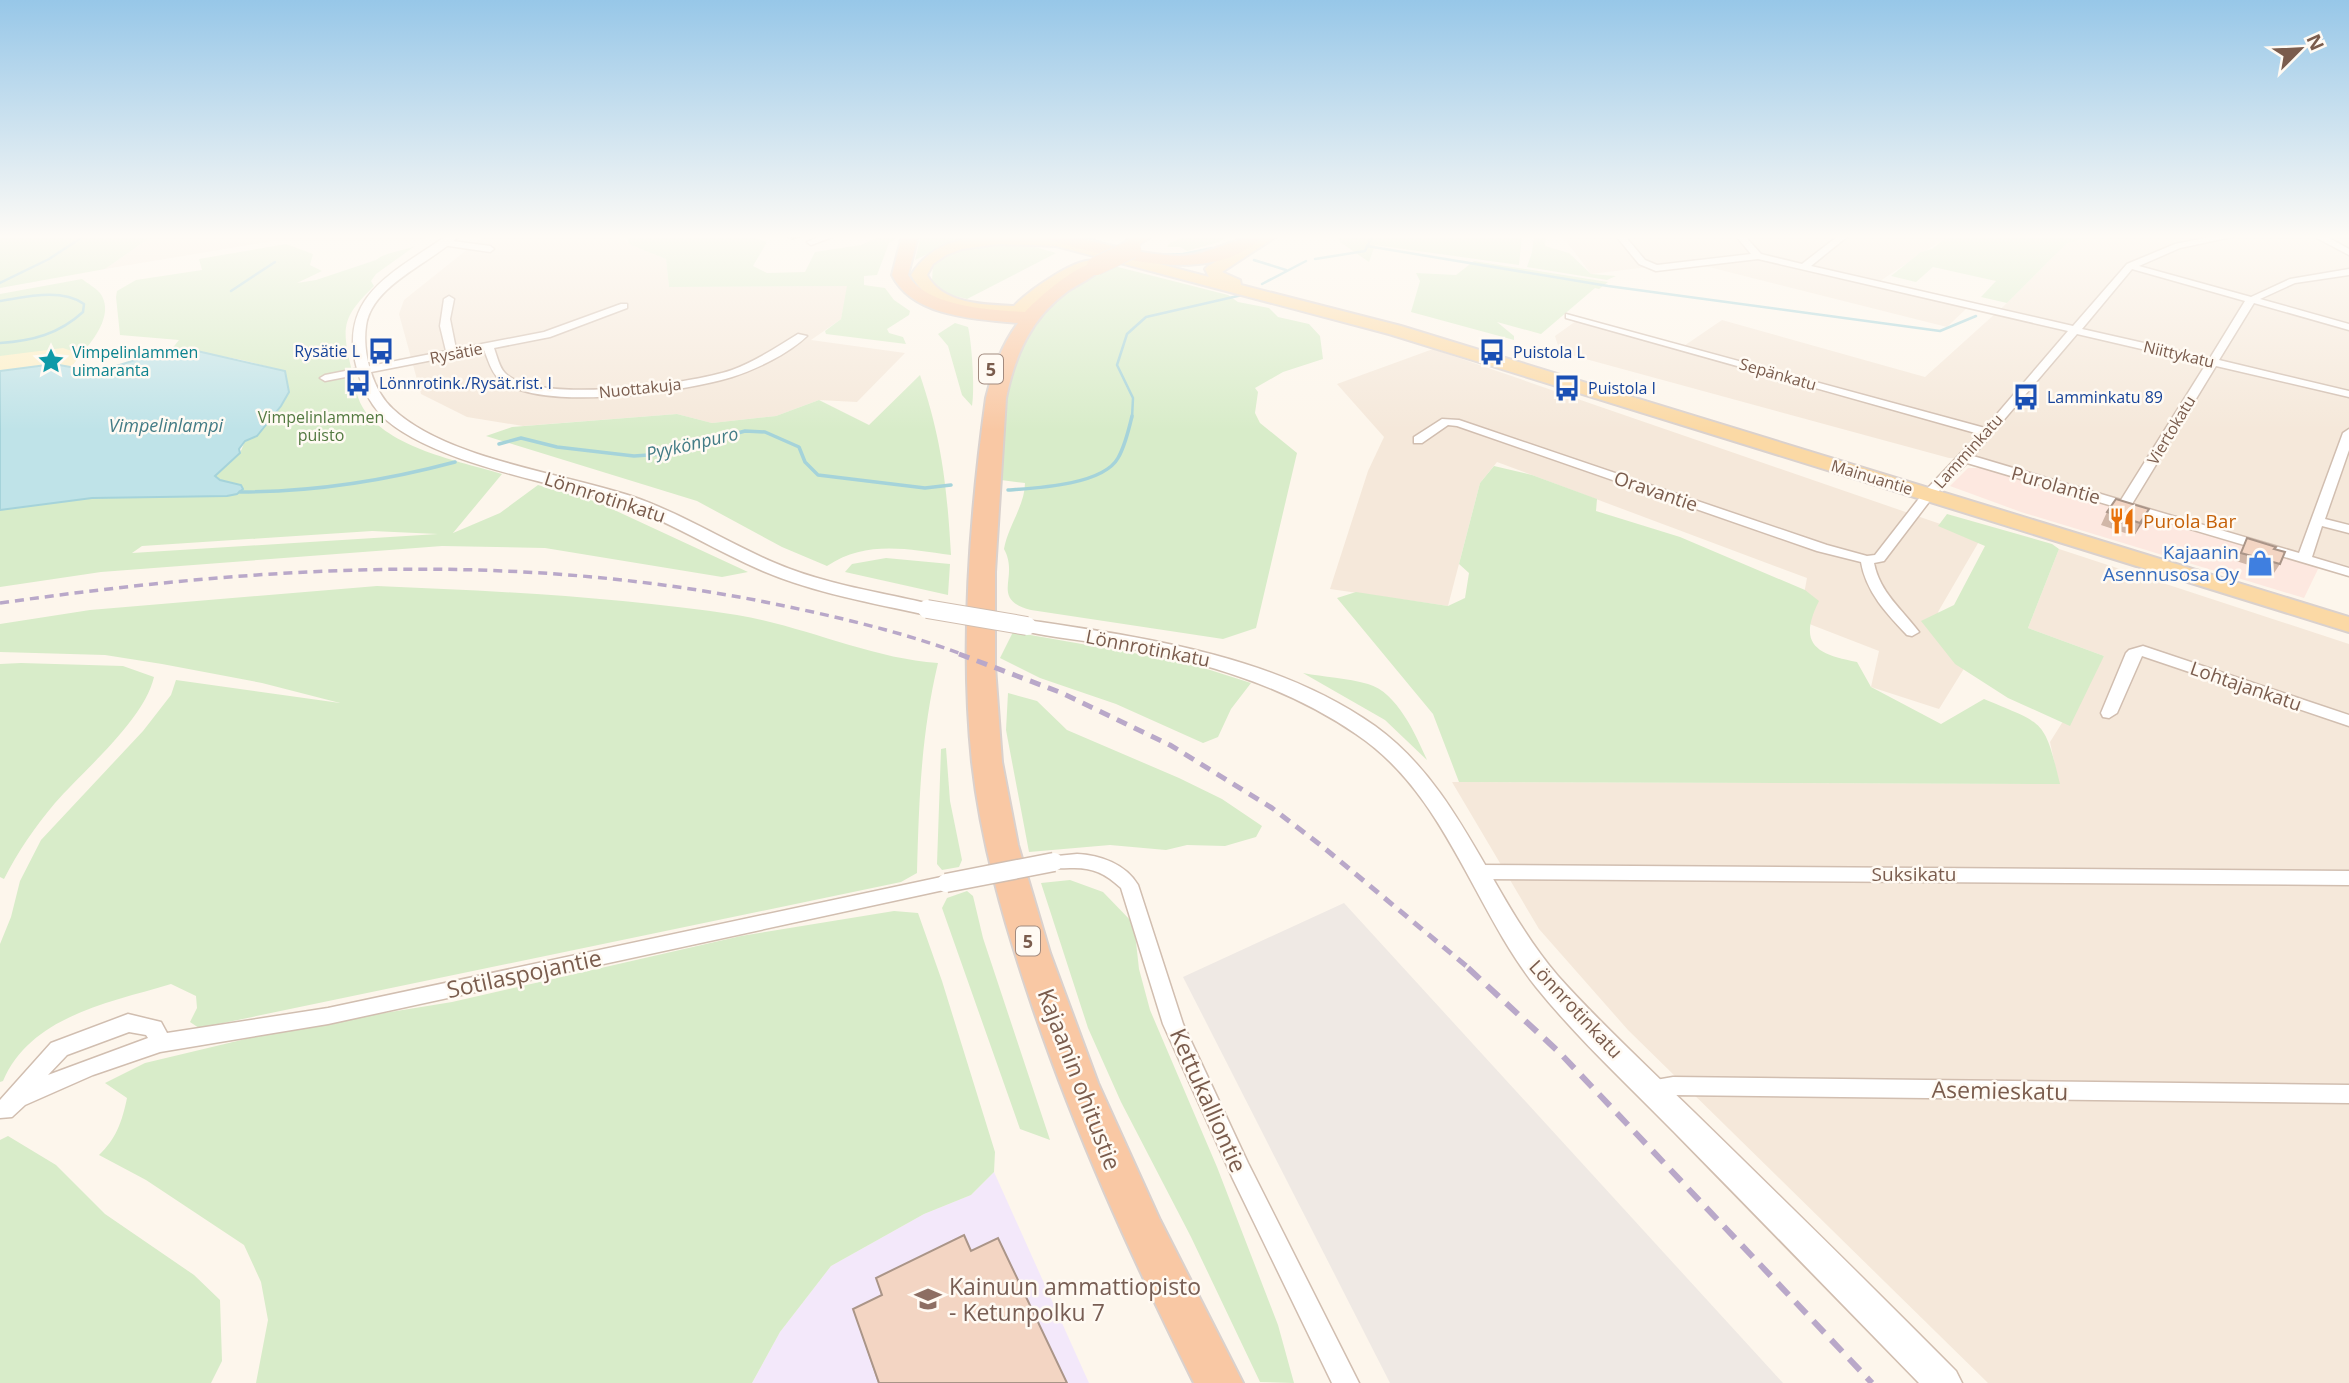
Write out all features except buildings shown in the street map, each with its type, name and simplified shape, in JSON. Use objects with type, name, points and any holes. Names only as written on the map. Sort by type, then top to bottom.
[{"type":"highway","points":[[932,301],[950,307],[1023,315]]},
{"type":"highway","name":"5","points":[[1023,315],[1043,301]]},
{"type":"highway","name":"Kajaanin ohitustie","points":[[1023,315],[998,346],[990,374],[988,401],[992,427],[980,668],[988,766],[1004,852],[1023,927],[1075,1074],[1147,1237],[1219,1383]]},
{"type":"main road","points":[[954,301],[1023,315]]},
{"type":"main road","name":"Mainuantie","points":[[1281,301],[1395,330]]},
{"type":"main road","name":"Mainuantie","points":[[1293,301],[2349,625]]},
{"type":"street","name":"Lönnrotinkatu","points":[[374,301],[362,315],[359,335],[368,385],[389,414],[429,438],[472,455],[659,513],[771,568],[810,581],[927,609],[1196,655],[1273,679],[1336,710],[1370,733],[1400,759],[1443,812],[1503,922],[1523,952],[1572,1008],[1944,1383]]},
{"type":"street","points":[[448,301],[444,312],[445,331],[452,354]]},
{"type":"street","name":"Niittykatu","points":[[1950,301],[2349,394]]},
{"type":"street","name":"Lamminkatu","points":[[1867,560],[1879,558],[1928,495],[1965,458],[2100,301]]},
{"type":"street","name":"Viertokatu","points":[[2125,505],[2251,301]]},
{"type":"street","points":[[2253,301],[2349,327]]},
{"type":"street","name":"Rysätie","points":[[325,378],[553,333],[624,306]]},
{"type":"street","name":"Sepänkatu","points":[[1570,316],[1986,432]]},
{"type":"street","name":"Nuottakuja","points":[[488,347],[503,377],[517,384],[539,391],[594,393],[694,383],[721,377],[744,369],[803,336]]},
{"type":"street","name":"Oravantie","points":[[1419,440],[1446,421],[1459,423],[1822,548],[1867,560]]},
{"type":"street","points":[[2304,559],[2317,520],[2344,464],[2349,433]]},
{"type":"street","name":"Purolantie","points":[[1965,458],[2349,572]]},
{"type":"street","points":[[2317,520],[2349,529]]},
{"type":"street","points":[[1867,560],[1874,583],[1892,612],[1912,632]]},
{"type":"street","name":"Lohtajankatu","points":[[2109,713],[2134,653],[2143,650],[2349,721]]},
{"type":"street","name":"Sotilaspojantie","points":[[160,1043],[154,1028],[128,1023],[87,1037],[58,1049],[10,1104],[86,1068],[160,1043],[328,1016],[1054,862]]},
{"type":"street","name":"Kettukalliontie","points":[[1054,862],[1096,862],[1114,870],[1129,885],[1174,1024],[1240,1170],[1346,1383]]},
{"type":"street","name":"Suksikatu","points":[[1478,872],[2349,878]]},
{"type":"street","name":"Asemieskatu","points":[[1652,1089],[1687,1086],[2349,1094]]},
{"type":"shaded area","points":[[404,301],[845,301],[841,319],[811,340],[905,353],[857,402],[819,400],[776,416],[712,423],[677,414],[523,426],[467,417],[421,394],[399,314]]},
{"type":"shaded area","points":[[1842,301],[1940,301],[1968,307],[1947,327]]},
{"type":"shaded area","points":[[2009,301],[2349,301],[2349,567],[1975,459],[1949,458],[1560,352],[1555,336],[1576,321],[1678,350],[1722,320],[1925,377]]},
{"type":"shaded area","points":[[1433,349],[1981,538],[1938,612],[1973,654],[1939,709],[1871,687],[1879,651],[1799,620],[1807,578],[1497,462],[1480,483],[1448,606],[1330,589],[1368,471],[1384,437],[1337,384]]},
{"type":"shaded area","points":[[1968,468],[1986,468],[2320,565],[2304,598],[2021,512],[1950,486]]},
{"type":"shaded area","points":[[2059,549],[2349,644],[2349,1383],[1988,1383],[1628,1030],[1539,929],[1452,782],[2059,784],[2050,742],[2104,656],[2028,628]]},
{"type":"shaded area","points":[[1344,903],[1783,1383],[1390,1383],[1183,977]]},
{"type":"shaded area","name":"Kainuun ammattiopisto - Ketunpolku 7","points":[[994,1172],[1089,1383],[752,1383],[780,1332],[831,1266],[924,1214],[971,1195]]},
{"type":"green space","points":[[0,301],[103,301],[105,313],[102,323],[91,343],[71,367],[54,364],[0,371]]},
{"type":"green space","name":"Vimpelinlammen puisto","points":[[116,301],[361,301],[347,322],[346,341],[358,398],[374,422],[389,433],[426,451],[502,474],[453,533],[500,513],[538,485],[597,502],[748,572],[722,577],[545,548],[442,546],[101,572],[0,587],[0,510],[92,498],[227,496],[241,485],[220,480],[215,476],[240,453],[245,441],[257,436],[285,371],[212,355],[167,355],[179,340],[120,335]],"holes":[[[372,531],[438,534],[132,553],[142,546]]]},
{"type":"green space","points":[[844,301],[895,301],[910,311],[909,315],[887,329],[889,333],[903,337],[906,344],[826,334],[825,331],[841,319]]},
{"type":"green space","points":[[1054,301],[1236,301],[1269,308],[1278,317],[1309,324],[1320,336],[1323,359],[1283,372],[1255,388],[1258,392],[1255,413],[1260,423],[1297,453],[1256,628],[1223,639],[1031,610],[1011,600],[1008,594],[1008,559],[1004,549],[1025,483],[1001,480],[1007,380],[1024,334]]},
{"type":"green space","points":[[1414,301],[1580,301],[1541,334],[1497,322],[1514,336],[1514,340],[1411,312]]},
{"type":"green space","points":[[955,323],[968,327],[973,367],[972,406],[962,395],[948,346],[938,334]]},
{"type":"green space","points":[[920,375],[934,421],[942,464],[951,555],[887,548],[857,552],[827,566],[782,547],[697,501],[486,436],[512,427],[677,414],[712,423],[776,416],[819,400],[869,425]]},
{"type":"green space","points":[[1494,466],[1532,475],[1597,499],[1596,511],[1680,537],[1805,590],[1819,601],[1810,628],[1811,638],[1822,651],[1857,662],[1871,687],[1941,724],[1984,699],[2031,720],[2045,735],[2060,784],[1459,782],[1433,714],[1337,598],[1356,592],[1448,606],[1465,598],[1469,573],[1459,564],[1480,483]]},
{"type":"green space","points":[[1947,514],[2052,544],[2059,549],[2028,628],[2104,656],[2070,726],[2008,698],[1955,664],[1921,621],[1954,605],[1985,546],[1938,526]]},
{"type":"green space","points":[[886,558],[950,564],[948,595],[845,572],[852,564]]},
{"type":"green space","points":[[377,586],[558,596],[737,615],[787,626],[887,655],[938,663],[924,742],[917,873],[901,882],[199,1028],[190,1022],[197,1008],[196,996],[171,984],[98,1006],[52,1027],[32,1041],[0,1082],[0,944],[11,917],[20,881],[41,840],[143,731],[171,695],[176,680],[340,703],[262,683],[105,655],[0,652],[0,624],[90,610]]},
{"type":"green space","points":[[1013,632],[1185,662],[1251,683],[1231,709],[1218,737],[1203,743],[1116,704],[1040,678],[1000,658]]},
{"type":"green space","points":[[0,664],[123,666],[154,677],[139,710],[48,812],[21,849],[4,879],[0,877]]},
{"type":"green space","points":[[1303,673],[1368,684],[1388,696],[1404,716],[1427,760],[1385,720]]},
{"type":"green space","points":[[1008,693],[1037,701],[1067,730],[1222,799],[1262,826],[1256,837],[1225,846],[1187,845],[1166,850],[1110,845],[1029,852],[1006,730]]},
{"type":"green space","points":[[946,748],[950,801],[962,860],[959,867],[942,870],[937,864],[941,749]]},
{"type":"green space","points":[[1070,880],[1103,892],[1134,924],[1139,969],[1150,1010],[1217,1167],[1278,1325],[1294,1383],[1260,1382],[1191,1237],[1121,1102],[1088,1028],[1041,883]]},
{"type":"green space","points":[[967,891],[973,896],[983,938],[1050,1140],[1020,1129],[942,908],[947,898]]},
{"type":"green space","points":[[894,911],[918,913],[995,1152],[994,1172],[971,1195],[924,1214],[831,1266],[780,1332],[752,1383],[256,1383],[268,1320],[261,1282],[244,1245],[146,1180],[99,1155],[118,1130],[127,1098],[105,1083],[145,1063],[292,1028],[452,1002],[741,936]]},
{"type":"green space","points":[[8,1136],[56,1165],[105,1214],[194,1275],[220,1300],[222,1361],[211,1383],[0,1383],[0,1140]]},
{"type":"sand","points":[[63,348],[81,354],[71,367],[54,364],[0,371],[0,356]]},
{"type":"water","name":"Vimpelinlampi","points":[[197,351],[285,371],[289,392],[281,406],[257,436],[245,441],[239,449],[240,453],[215,476],[220,480],[241,485],[243,489],[237,494],[92,498],[0,510],[0,371],[54,364],[81,369],[110,368],[145,357]]},
{"type":"waterway","points":[[0,343],[34,338],[55,331],[83,312],[84,304],[78,301]]},
{"type":"waterway","name":"Pyykönpuro","points":[[1132,418],[1133,398],[1117,365],[1127,334],[1146,317],[1218,301]]},
{"type":"waterway","points":[[1715,301],[1940,331],[1976,316]]},
{"type":"waterway","name":"Pyykönpuro","points":[[1008,490],[1068,483],[1098,474],[1110,467],[1125,443],[1132,416]]},
{"type":"waterway","name":"Pyykönpuro","points":[[499,444],[521,438],[557,447],[634,456],[663,454],[745,431],[765,432],[799,447],[805,462],[818,475],[925,488],[951,485]]},
{"type":"waterway","name":"Pyykönpuro","points":[[240,492],[349,484],[455,462]]},
{"type":"railway","points":[[0,603],[98,590],[291,573],[388,569],[484,570],[580,576],[677,587],[775,604],[870,626],[964,655]]},
{"type":"railway","points":[[959,654],[1062,693],[1170,745],[1272,808],[1470,969]]},
{"type":"railway","points":[[1468,968],[1560,1053],[1872,1383]]},
{"type":"place","name":"Rysätie L","points":[[381,351]]},
{"type":"place","name":"Puistola L","points":[[1492,352]]},
{"type":"place","name":"Vimpelinlammen uimaranta","points":[[51,361]]},
{"type":"place","name":"Lönnrotink./Rysät.rist. I","points":[[358,383]]},
{"type":"place","name":"Puistola I","points":[[1567,388]]},
{"type":"place","name":"Lamminkatu 89","points":[[2026,397]]},
{"type":"place","name":"Purola Bar","points":[[2122,521]]},
{"type":"place","name":"Kajaanin Asennusosa Oy","points":[[2260,563]]},
{"type":"place","name":"Kainuun ammattiopisto - Ketunpolku 7","points":[[928,1299]]}]
